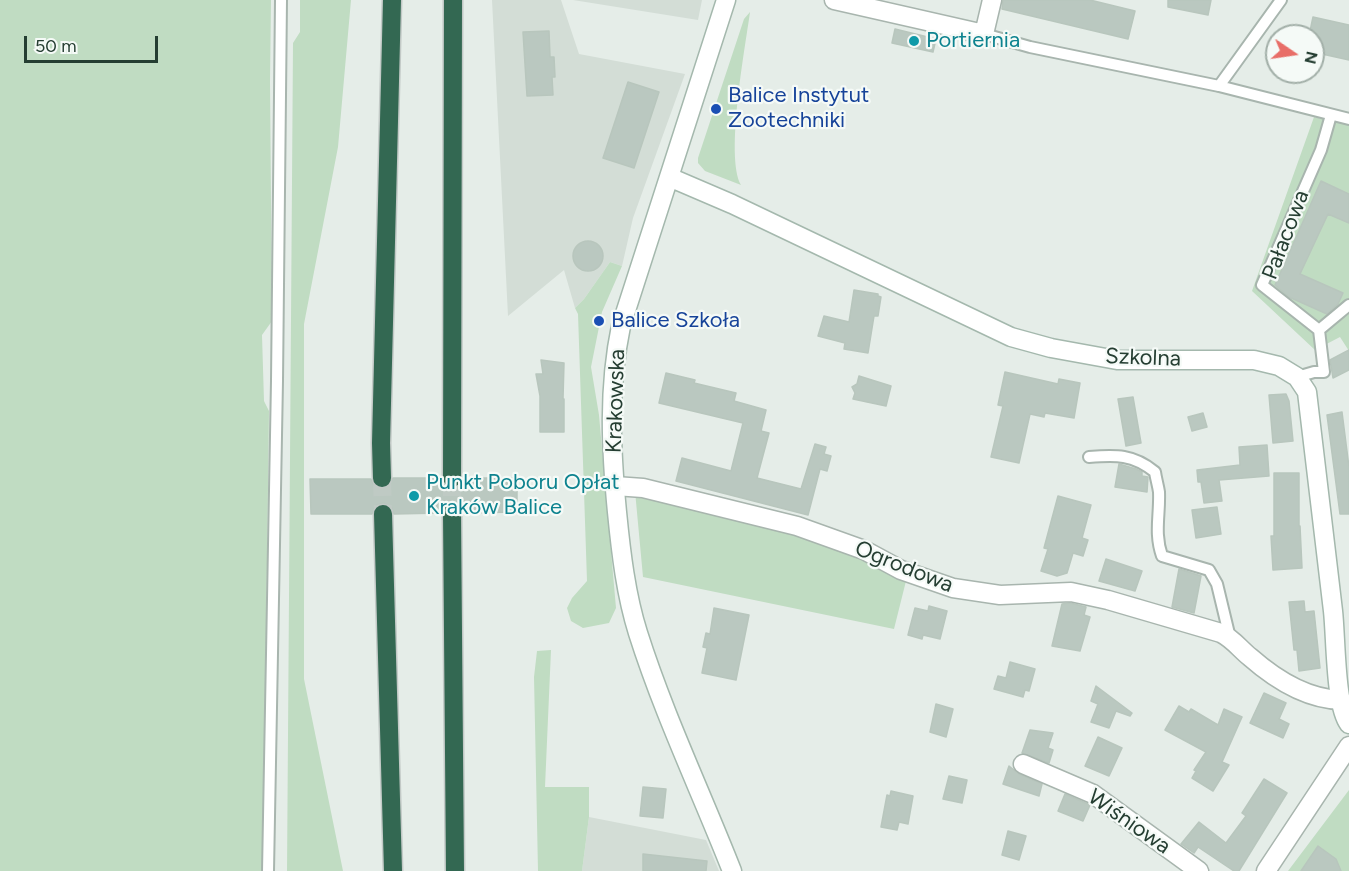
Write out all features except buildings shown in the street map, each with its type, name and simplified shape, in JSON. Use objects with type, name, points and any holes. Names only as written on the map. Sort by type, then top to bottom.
[{"type":"highway","points":[[382,478],[392,0]]},
{"type":"highway","points":[[452,478],[453,0]]},
{"type":"highway","points":[[452,513],[455,871]]},
{"type":"highway","points":[[383,514],[393,871]]},
{"type":"street","name":"Krakowska","points":[[726,0],[630,295],[615,354],[612,430],[615,486],[624,566],[638,632],[681,752],[732,871]]},
{"type":"street","points":[[834,0],[893,6],[984,34],[992,0]]},
{"type":"street","name":"Szkolna","points":[[669,177],[732,204],[1011,337],[1051,348],[1117,360],[1254,360],[1278,366],[1297,377]]},
{"type":"street","points":[[1297,377],[1306,392],[1333,613],[1341,700],[1345,718],[1349,724]]},
{"type":"street","name":"Ogrodowa","points":[[615,486],[643,488],[797,526],[846,543],[901,570],[953,588],[1000,596],[1071,592],[1108,600],[1221,633],[1230,638],[1277,679],[1322,698],[1341,700]]},
{"type":"street","points":[[1266,871],[1349,746]]},
{"type":"street","name":"Wiśniowa","points":[[1023,764],[1093,794],[1199,871]]},
{"type":"lane","points":[[268,871],[277,393],[281,0]]},
{"type":"lane","points":[[1219,86],[1281,0]]},
{"type":"lane","points":[[984,34],[1030,47],[1219,86],[1349,118]]},
{"type":"lane","name":"Pałacowa","points":[[1319,330],[1262,285],[1321,150],[1331,115]]},
{"type":"lane","points":[[1297,377],[1314,372],[1324,372],[1319,330],[1349,305]]},
{"type":"lane","points":[[1089,457],[1115,455],[1141,461],[1155,472],[1159,492],[1156,520],[1158,544],[1162,556],[1209,570],[1217,584],[1230,638]]},
{"type":"shaded area","points":[[492,0],[561,0],[579,54],[685,74],[633,218],[622,266],[610,262],[575,308],[564,270],[508,316]]},
{"type":"shaded area","points":[[573,0],[702,0],[698,20]]},
{"type":"shaded area","points":[[589,817],[706,840],[719,871],[582,871]]},
{"type":"green space","points":[[0,0],[271,0],[272,321],[262,335],[264,401],[269,411],[263,871],[0,871]]},
{"type":"green space","points":[[300,0],[351,0],[338,147],[304,324],[304,679],[343,871],[287,871],[293,43],[300,32]]},
{"type":"green space","points":[[750,12],[735,127],[737,171],[741,185],[705,171],[698,163],[698,158],[744,19]]},
{"type":"green space","points":[[1314,117],[1349,125],[1349,351],[1340,337],[1315,350],[1252,291]]},
{"type":"green space","points":[[610,262],[622,266],[602,312],[591,367],[599,415],[616,608],[609,623],[583,628],[571,621],[567,608],[572,598],[587,581],[578,314],[575,308]]},
{"type":"green space","points":[[635,491],[817,537],[863,557],[906,581],[894,629],[643,577]]},
{"type":"green space","points":[[551,650],[545,787],[589,787],[589,817],[582,871],[538,871],[534,677],[537,651]]},
{"type":"green space","points":[[1349,790],[1349,871],[1288,871]]},
{"type":"tunnel","points":[[382,478],[383,514]]},
{"type":"tunnel","points":[[452,478],[452,513]]},
{"type":"place","name":"Portiernia","points":[[914,41]]},
{"type":"place","name":"Balice Instytut Zootechniki","points":[[716,109]]},
{"type":"place","name":"Balice Szkoła","points":[[599,321]]},
{"type":"place","name":"Punkt Poboru Opłat Kraków Balice","points":[[414,496]]}]
